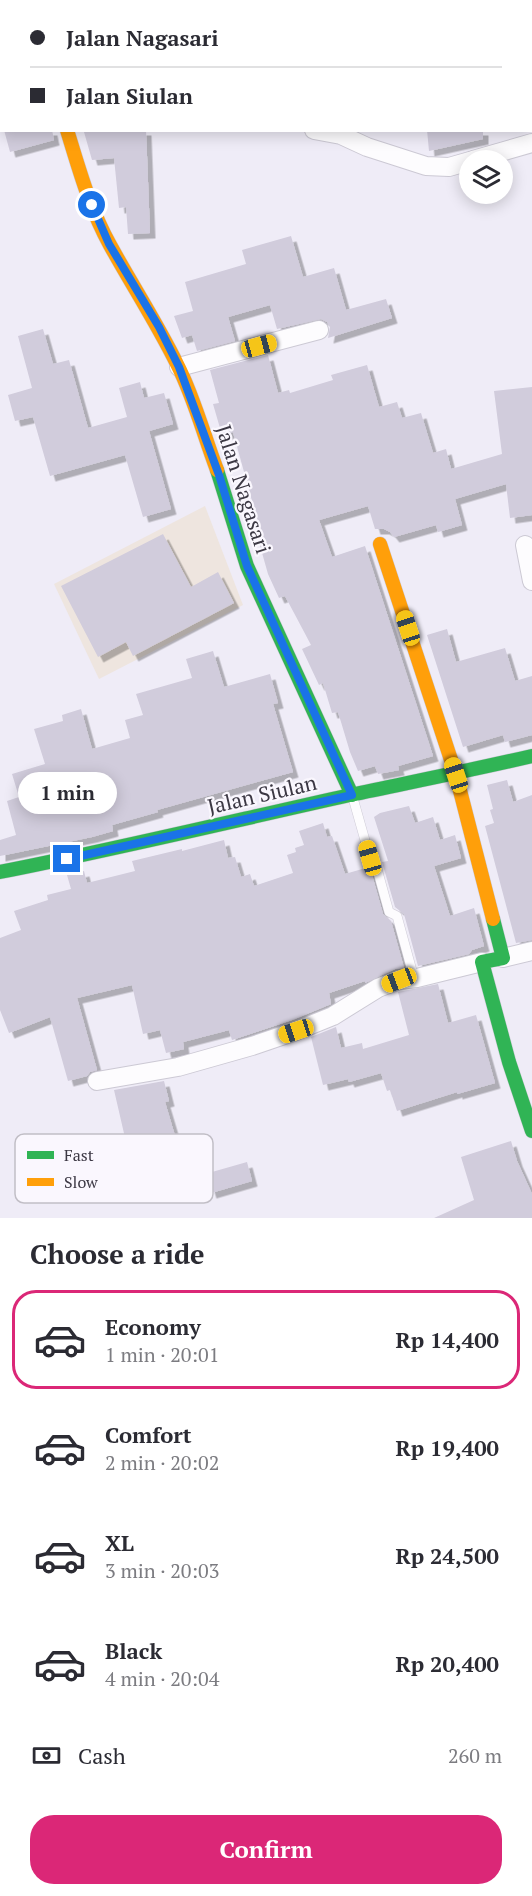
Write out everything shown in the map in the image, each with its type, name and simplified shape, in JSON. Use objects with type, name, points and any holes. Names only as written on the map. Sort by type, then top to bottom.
[{"type":"street","name":"Jalan Nagasari","points":[[68,132],[84,187],[99,223],[109,244],[159,327],[179,367],[219,475],[247,566],[352,795]]},
{"type":"street","points":[[325,132],[341,135],[367,147],[426,166],[449,167],[459,164]]},
{"type":"street","points":[[506,150],[532,142]]},
{"type":"street","points":[[179,367],[319,330]]},
{"type":"street","points":[[380,544],[456,775],[503,958]]},
{"type":"street","points":[[525,544],[532,581]]},
{"type":"street","name":"Jalan Siulan","points":[[0,873],[352,795],[456,775],[532,756]]},
{"type":"street","points":[[96,1081],[178,1067],[274,1038],[333,1016],[378,988],[399,980],[532,951]]},
{"type":"street","points":[[482,962],[509,1062],[532,1131]]},
{"type":"lane","points":[[352,795],[370,858],[376,865],[389,912],[397,916],[414,978]]},
{"type":"shaded area","points":[[205,506],[243,605],[99,679],[54,584]]},
{"type":"building","points":[[5,132],[52,132],[54,140],[10,152]]},
{"type":"building","points":[[84,132],[146,132],[150,233],[128,234],[126,207],[119,208],[114,158],[92,160]]},
{"type":"building","points":[[427,132],[483,132],[483,139],[429,151]]},
{"type":"building","points":[[291,236],[303,277],[334,268],[346,310],[386,299],[392,318],[328,338],[330,327],[321,319],[277,329],[270,305],[228,317],[235,341],[197,351],[192,335],[182,338],[174,316],[193,311],[185,282],[246,264],[242,250]]},
{"type":"building","points":[[43,329],[53,364],[69,360],[88,428],[127,417],[119,388],[140,382],[144,398],[164,393],[173,424],[149,431],[171,509],[143,517],[125,455],[50,476],[33,417],[15,421],[8,395],[32,388],[18,336]]},
{"type":"building","points":[[268,355],[278,393],[289,390],[290,393],[333,380],[331,375],[367,365],[379,407],[397,402],[402,418],[421,413],[433,453],[446,449],[451,469],[502,454],[494,391],[532,387],[532,515],[510,518],[506,484],[455,499],[462,525],[438,532],[436,525],[394,537],[384,529],[375,529],[368,506],[319,520],[332,557],[365,546],[433,756],[398,766],[399,770],[378,774],[375,766],[358,771],[338,712],[332,713],[323,683],[319,685],[302,649],[311,645],[285,596],[279,598],[268,574],[253,521],[257,519],[233,432],[222,435],[213,404],[219,403],[210,370]]},
{"type":"building","points":[[163,534],[191,587],[218,572],[234,603],[133,656],[126,642],[98,657],[61,586]]},
{"type":"building","points":[[447,629],[456,662],[505,648],[515,681],[532,676],[532,735],[505,742],[503,735],[463,747],[427,635]]},
{"type":"building","points":[[213,651],[224,687],[270,674],[278,703],[273,704],[293,772],[157,810],[158,812],[112,825],[113,831],[0,856],[0,840],[16,835],[7,801],[19,797],[12,774],[45,764],[34,729],[63,721],[62,715],[81,709],[92,749],[130,738],[125,720],[143,715],[136,694],[192,678],[186,659]]},
{"type":"building","points":[[507,780],[513,802],[532,795],[532,940],[516,943],[485,826],[494,823],[487,785]]},
{"type":"building","points":[[409,806],[415,823],[433,817],[440,840],[455,835],[461,858],[434,866],[450,916],[474,908],[484,946],[472,950],[469,954],[418,966],[404,914],[395,907],[382,862],[388,861],[374,817],[380,813]]},
{"type":"building","points":[[323,823],[327,837],[332,836],[345,874],[370,868],[383,914],[391,921],[404,968],[395,969],[365,983],[365,981],[329,993],[331,1004],[292,1020],[232,1040],[229,1030],[183,1042],[184,1049],[166,1053],[160,1030],[143,1034],[132,985],[77,998],[97,1070],[90,1072],[87,1076],[68,1081],[50,1017],[9,1033],[0,1010],[0,938],[21,930],[14,911],[48,900],[47,895],[71,889],[67,875],[84,871],[87,883],[135,871],[132,861],[224,840],[228,858],[235,857],[241,877],[250,874],[254,886],[293,873],[287,855],[296,852],[295,848],[304,845],[299,831]]},
{"type":"building","points":[[438,984],[448,1023],[476,1015],[495,1083],[397,1111],[381,1073],[349,1082],[348,1079],[323,1085],[311,1037],[336,1027],[341,1048],[362,1043],[363,1049],[409,1035],[398,992]]},
{"type":"building","points":[[164,1081],[169,1101],[165,1102],[174,1134],[124,1134],[114,1090]]},
{"type":"building","points":[[511,1141],[532,1194],[532,1218],[434,1218],[474,1200],[461,1157]]},
{"type":"building","points":[[247,1162],[252,1181],[213,1192],[213,1172]]},
{"type":"traffic: fast","points":[[217,470],[247,566],[352,795]]},
{"type":"traffic: fast","points":[[0,872],[532,756]]},
{"type":"traffic: fast","points":[[493,919],[503,958],[482,962],[509,1062],[532,1131]]},
{"type":"traffic: slow","points":[[68,132],[85,189],[97,217],[110,245],[183,377],[217,470]]},
{"type":"traffic: slow","points":[[380,544],[456,775],[493,919]]},
{"type":"route","points":[[67,859],[352,795],[247,566],[219,475],[179,367],[159,327],[109,244],[92,205]]}]
